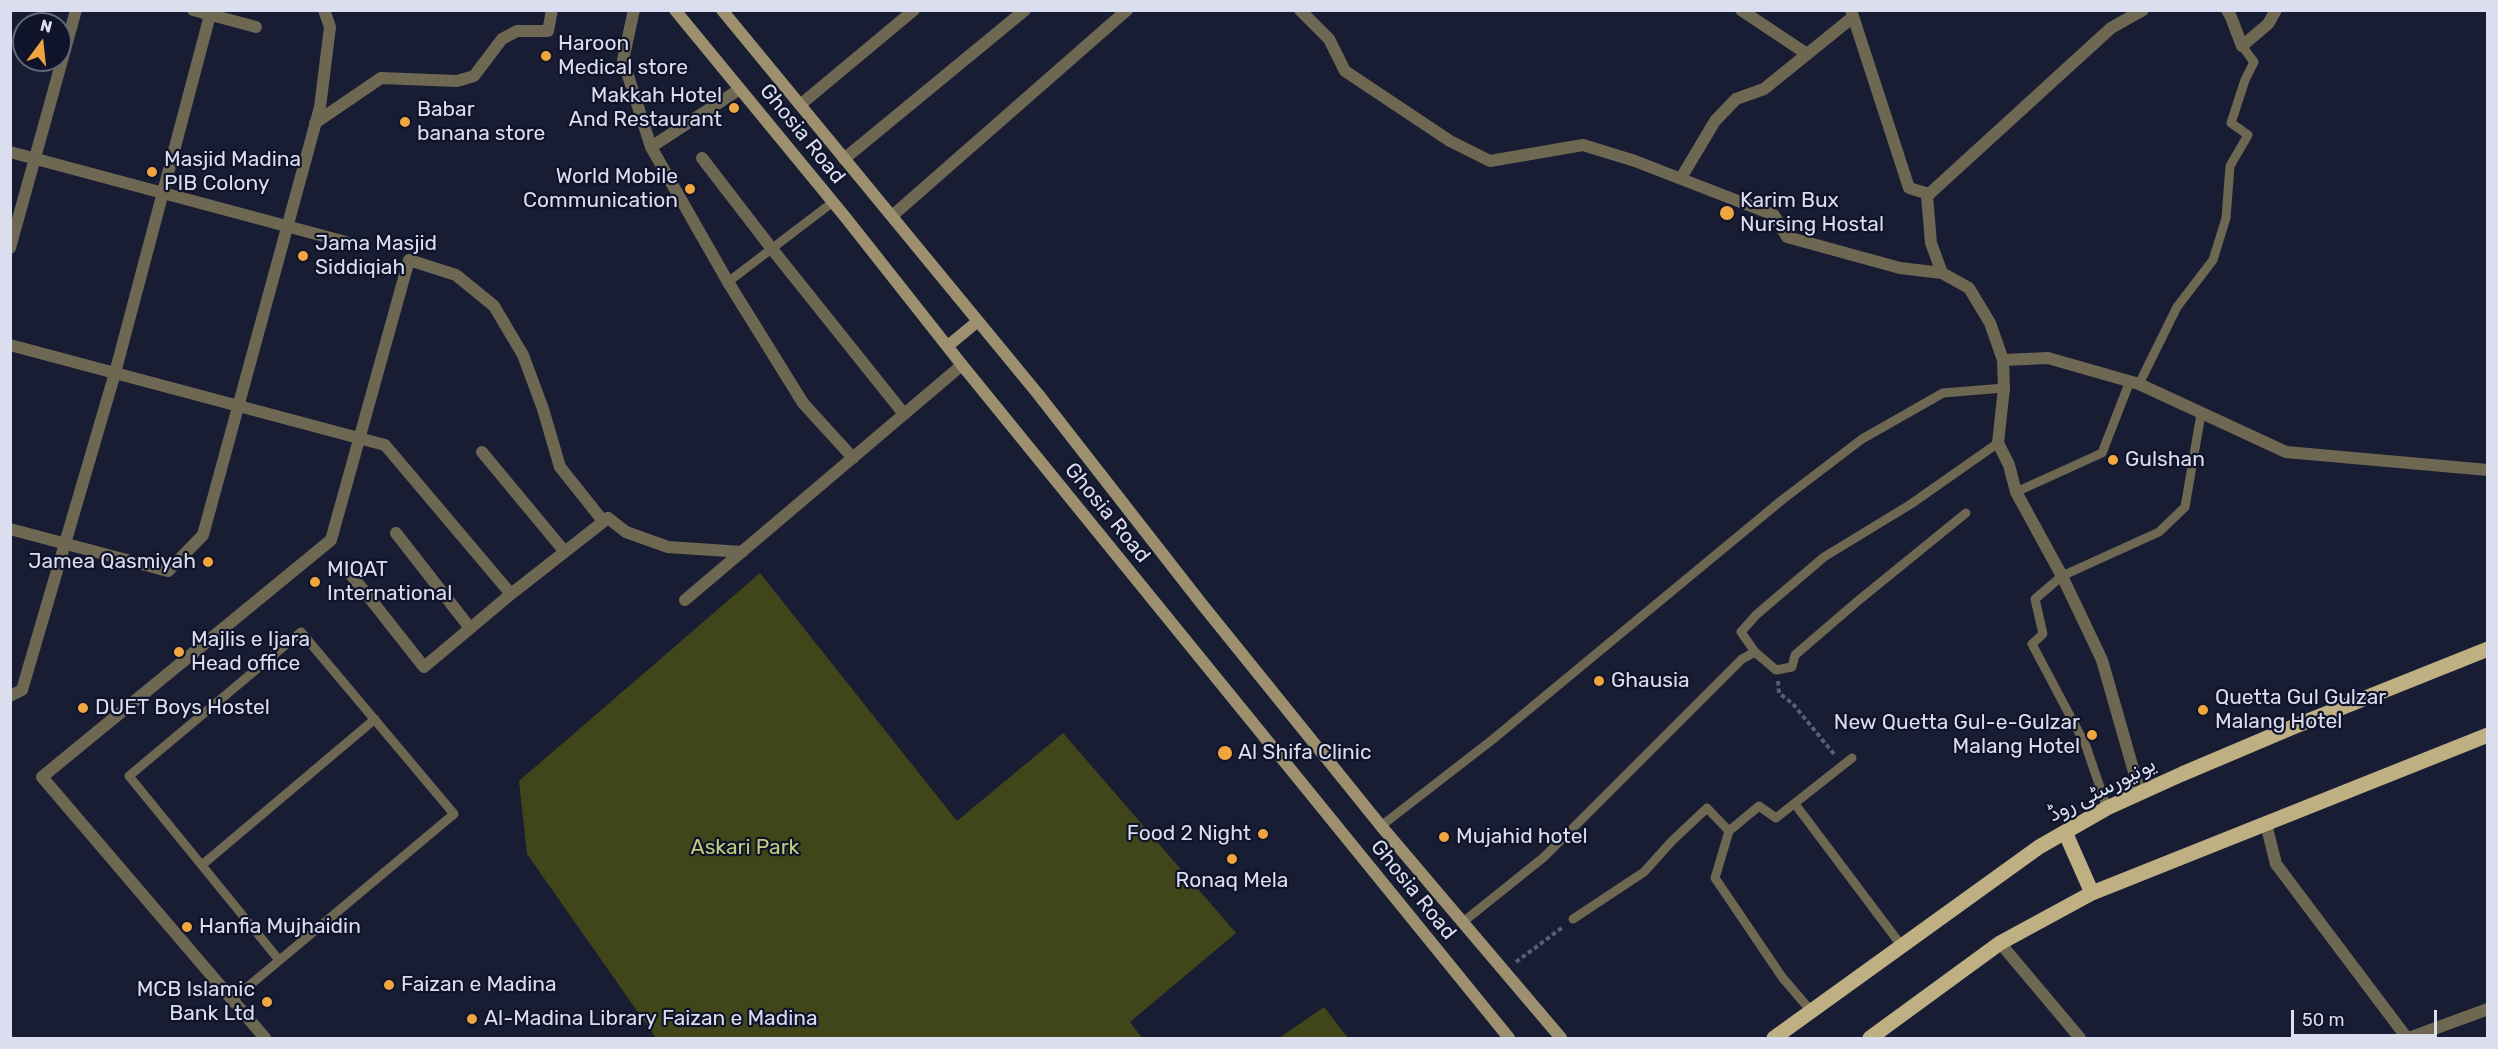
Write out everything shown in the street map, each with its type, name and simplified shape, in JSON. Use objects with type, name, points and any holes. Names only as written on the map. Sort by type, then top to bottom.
[{"type":"main road","name":"Ghosia Road","points":[[675,10],[1509,1038]]},
{"type":"main road","points":[[722,10],[978,321],[1381,826],[1561,1038]]},
{"type":"main road","points":[[949,345],[978,321]]},
{"type":"main road","name":"یونیورسٹی روڈ","points":[[1774,1038],[2039,847],[2107,808],[2283,731],[2487,649]]},
{"type":"main road","points":[[1870,1038],[2000,943],[2092,893],[2487,735]]},
{"type":"main road","points":[[2065,832],[2092,893]]},
{"type":"street","points":[[10,248],[76,10]]},
{"type":"street","points":[[193,10],[256,27]]},
{"type":"street","points":[[10,529],[168,572],[203,535],[320,107],[330,27],[324,10]]},
{"type":"street","points":[[315,123],[381,78],[458,81],[474,76],[502,39],[517,31],[548,31],[552,10]]},
{"type":"street","points":[[634,10],[623,60],[651,147],[728,282],[803,403],[853,458]]},
{"type":"street","points":[[800,105],[914,10]]},
{"type":"street","points":[[844,159],[1025,10]]},
{"type":"street","points":[[892,216],[1126,10]]},
{"type":"street","points":[[1300,10],[1329,39],[1345,71],[1450,141],[1490,161],[1583,145],[1681,178],[1774,214],[1787,237],[1900,268],[1942,273],[1969,288],[1990,323],[2003,360],[2004,388],[1998,443],[2009,465],[2016,492],[2062,576],[2102,660],[2140,793]]},
{"type":"street","points":[[1742,10],[1807,54]]},
{"type":"street","points":[[1942,273],[1931,243],[1927,196],[2111,28],[2143,10]]},
{"type":"street","points":[[2227,10],[2242,46],[2268,24],[2276,10]]},
{"type":"street","points":[[1681,178],[1715,121],[1736,99],[1764,89],[1852,14],[1909,188],[1929,194]]},
{"type":"street","points":[[10,696],[22,690],[115,373],[210,15]]},
{"type":"street","points":[[651,147],[740,89]]},
{"type":"street","points":[[10,152],[346,242]]},
{"type":"street","points":[[702,158],[904,414]]},
{"type":"street","points":[[265,1038],[42,777],[331,540],[409,260],[456,275],[494,306],[523,355],[543,409],[560,467],[603,521]]},
{"type":"street","points":[[10,345],[386,445],[511,594]]},
{"type":"street","points":[[2003,360],[2048,358],[2134,383],[2286,452],[2487,470]]},
{"type":"street","points":[[685,600],[962,365]]},
{"type":"street","points":[[482,452],[565,552]]},
{"type":"street","points":[[349,572],[424,667],[511,594],[608,518],[626,532],[668,547],[742,552]]},
{"type":"street","points":[[396,533],[470,628]]},
{"type":"street","points":[[2266,824],[2276,864],[2408,1038],[2487,1009]]},
{"type":"street","points":[[2000,943],[2080,1038]]},
{"type":"lane","points":[[2016,492],[2102,453],[2134,383],[2177,307],[2213,260],[2226,218],[2230,166],[2248,135],[2231,123],[2245,80],[2254,62],[2242,46]]},
{"type":"lane","points":[[728,282],[833,202]]},
{"type":"lane","points":[[1381,826],[1492,740],[1782,500],[1862,439],[1943,393],[2004,388]]},
{"type":"lane","points":[[2107,808],[2086,746],[2032,644],[2043,634],[2035,599],[2062,576],[2159,532],[2185,507],[2202,414]]},
{"type":"lane","points":[[1966,513],[1795,655],[1792,667],[1776,670],[1755,652],[1741,632],[1756,615],[1824,557],[1911,504],[1998,443]]},
{"type":"lane","points":[[232,1000],[454,814],[301,632],[129,776],[279,960]]},
{"type":"lane","points":[[1463,922],[1544,857],[1742,659],[1755,652]]},
{"type":"lane","points":[[202,866],[375,719]]},
{"type":"lane","points":[[1811,1011],[1782,977],[1715,878],[1729,831],[1759,806],[1776,818],[1817,783],[1852,758]]},
{"type":"lane","points":[[1795,804],[1901,945]]},
{"type":"lane","points":[[1573,919],[1644,872],[1707,808],[1729,831]]},
{"type":"path","points":[[1776,670],[1779,693],[1793,704],[1842,764]]},
{"type":"path","points":[[1505,970],[1573,919]]},
{"type":"green space","name":"Askari Park","points":[[760,573],[957,821],[1063,733],[1236,933],[1130,1022],[1142,1038],[656,1038],[527,854],[519,781]]},
{"type":"green space","points":[[1324,1007],[1348,1038],[1279,1038]]},
{"type":"place","name":"Haroon Medical store","points":[[546,56]]},
{"type":"place","name":"Makkah Hotel And Restaurant","points":[[734,108]]},
{"type":"place","name":"Babar banana store","points":[[405,122]]},
{"type":"place","name":"Masjid Madina PIB Colony","points":[[152,172]]},
{"type":"place","name":"World Mobile Communication","points":[[690,189]]},
{"type":"place","name":"Karim Bux Nursing Hostal","points":[[1727,213]]},
{"type":"place","name":"Jama Masjid Siddiqiah","points":[[303,256]]},
{"type":"place","name":"Gulshan","points":[[2113,460]]},
{"type":"place","name":"Jamea Qasmiyah","points":[[208,562]]},
{"type":"place","name":"MIQAT International","points":[[315,582]]},
{"type":"place","name":"Majlis e Ijara Head office","points":[[179,652]]},
{"type":"place","name":"Ghausia","points":[[1599,681]]},
{"type":"place","name":"DUET Boys Hostel","points":[[83,708]]},
{"type":"place","name":"Quetta Gul Gulzar Malang Hotel","points":[[2203,710]]},
{"type":"place","name":"New Quetta Gul-e-Gulzar Malang Hotel","points":[[2092,735]]},
{"type":"place","name":"Al Shifa Clinic","points":[[1225,753]]},
{"type":"place","name":"Food 2 Night","points":[[1263,834]]},
{"type":"place","name":"Mujahid hotel","points":[[1444,837]]},
{"type":"place","name":"Ronaq Mela","points":[[1232,859]]},
{"type":"place","name":"Hanfia Mujhaidin","points":[[187,927]]},
{"type":"place","name":"Faizan e Madina","points":[[389,985]]},
{"type":"place","name":"MCB Islamic Bank Ltd","points":[[267,1002]]},
{"type":"place","name":"Al-Madina Library Faizan e Madina","points":[[472,1019]]}]
